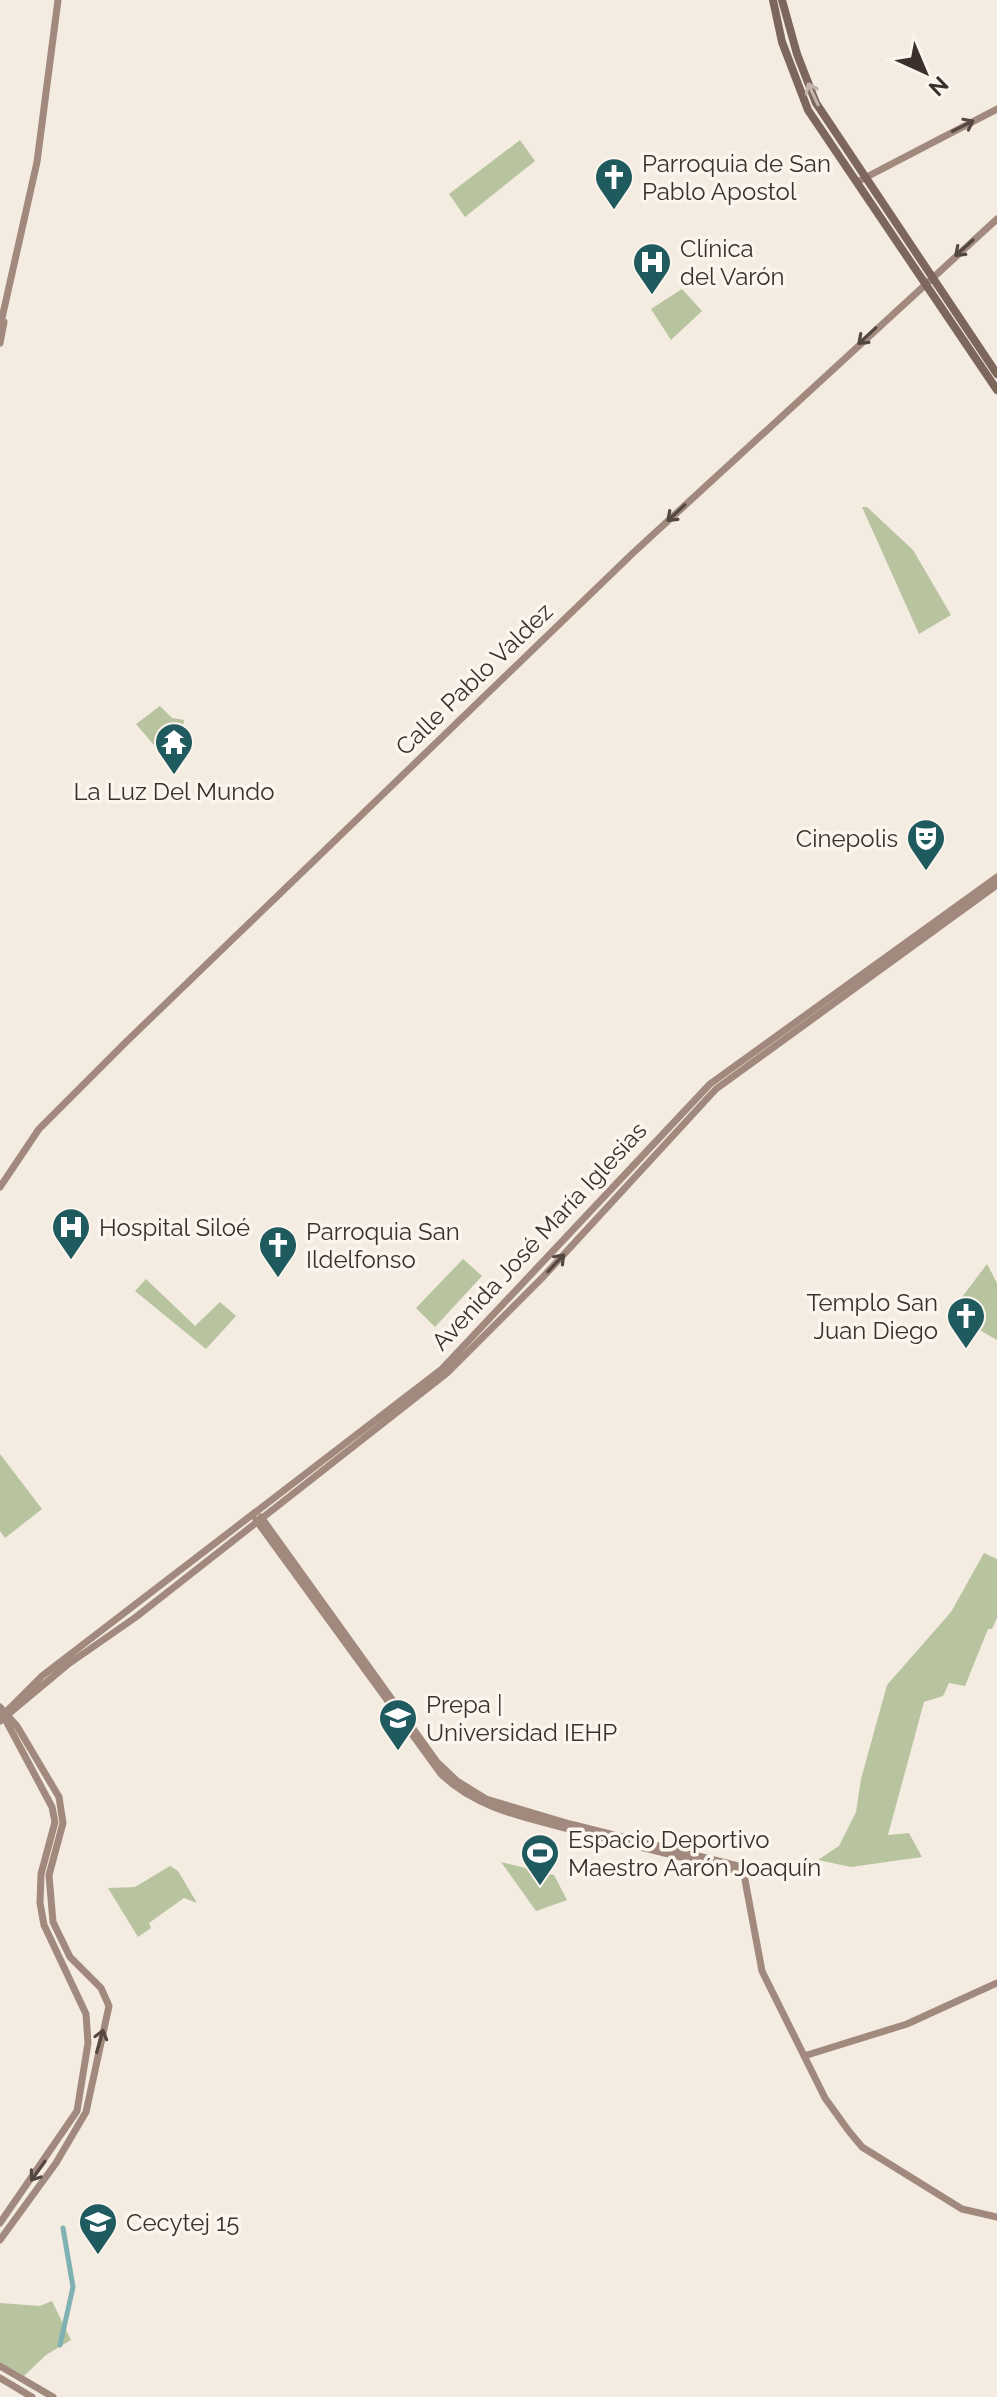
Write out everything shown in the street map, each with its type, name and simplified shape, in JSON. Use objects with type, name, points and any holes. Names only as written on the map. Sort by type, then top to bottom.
[{"type":"main road","points":[[773,0],[782,42],[808,110],[861,179]]},
{"type":"main road","points":[[782,0],[797,54],[816,103],[861,179],[997,390]]},
{"type":"main road","points":[[928,280],[997,374]]},
{"type":"street","points":[[0,343],[37,162],[58,0]]},
{"type":"street","points":[[861,179],[997,109]]},
{"type":"street","name":"Calle Pablo Valdez","points":[[0,1187],[39,1129],[633,553],[997,219]]},
{"type":"street","name":"Avenida José María Iglesias","points":[[941,921],[997,877]]},
{"type":"street","name":"Avenida José María Iglesias","points":[[2,1714],[42,1676],[257,1517],[442,1369],[710,1084],[997,885]]},
{"type":"street","points":[[257,1517],[384,1700],[433,1767],[454,1787],[484,1805],[522,1817],[746,1870],[762,1971],[825,2098],[862,2147],[962,2209],[997,2217]]},
{"type":"street","points":[[0,2223],[77,2111],[88,2024],[82,2004],[44,1925],[40,1903],[41,1874],[55,1822],[48,1792],[2,1714]]},
{"type":"street","points":[[0,2240],[63,2153],[86,2112],[109,2006],[101,1988],[70,1957],[53,1922],[49,1875],[62,1833],[62,1808],[54,1788],[2,1714]]},
{"type":"street","points":[[804,2056],[907,2024],[997,1983]]},
{"type":"street","points":[[54,2148],[63,2153]]},
{"type":"street","points":[[0,2366],[53,2397]]},
{"type":"street","points":[[0,2378],[32,2397]]},
{"type":"green space","points":[[520,140],[535,161],[465,217],[449,194]]},
{"type":"green space","points":[[682,289],[702,311],[671,340],[651,309]]},
{"type":"green space","points":[[862,507],[867,507],[913,550],[951,615],[919,634]]},
{"type":"green space","points":[[160,706],[172,718],[184,720],[182,734],[154,745],[136,724]]},
{"type":"green space","points":[[463,1259],[482,1276],[435,1327],[416,1308]]},
{"type":"green space","points":[[987,1264],[997,1283],[997,1340],[950,1313]]},
{"type":"green space","points":[[146,1279],[195,1326],[220,1302],[236,1316],[206,1349],[135,1291]]},
{"type":"green space","points":[[0,1454],[42,1509],[5,1538],[0,1531]]},
{"type":"green space","points":[[984,1553],[997,1559],[997,1618],[992,1629],[988,1629],[965,1686],[949,1683],[943,1696],[924,1702],[888,1835],[909,1833],[922,1857],[851,1867],[818,1860],[839,1846],[856,1812],[861,1779],[887,1685],[951,1612]]},
{"type":"green space","name":"Espacio Deportivo Maestro Aarón Joaquín","points":[[501,1862],[554,1875],[567,1900],[536,1911]]},
{"type":"green space","points":[[170,1866],[178,1871],[197,1903],[184,1898],[149,1923],[151,1928],[138,1937],[108,1888],[135,1887]]},
{"type":"green space","points":[[52,2301],[71,2340],[46,2355],[24,2376],[0,2362],[0,2303],[40,2306]]},
{"type":"waterway","points":[[60,2345],[73,2287],[63,2228]]},
{"type":"place","name":"Parroquia de San Pablo Apostol","points":[[614,211]]},
{"type":"place","name":"Clínica del Varón","points":[[652,296]]},
{"type":"place","name":"La Luz Del Mundo","points":[[174,776]]},
{"type":"place","name":"Cinepolis","points":[[926,872]]},
{"type":"place","name":"Hospital Siloé","points":[[71,1261]]},
{"type":"place","name":"Parroquia San Ildelfonso","points":[[278,1279]]},
{"type":"place","name":"Templo San Juan Diego","points":[[966,1350]]},
{"type":"place","name":"Prepa | Universidad IEHP","points":[[398,1752]]},
{"type":"place","name":"Espacio Deportivo Maestro Aarón Joaquín","points":[[540,1887]]},
{"type":"place","name":"Cecytej 15","points":[[98,2256]]}]
